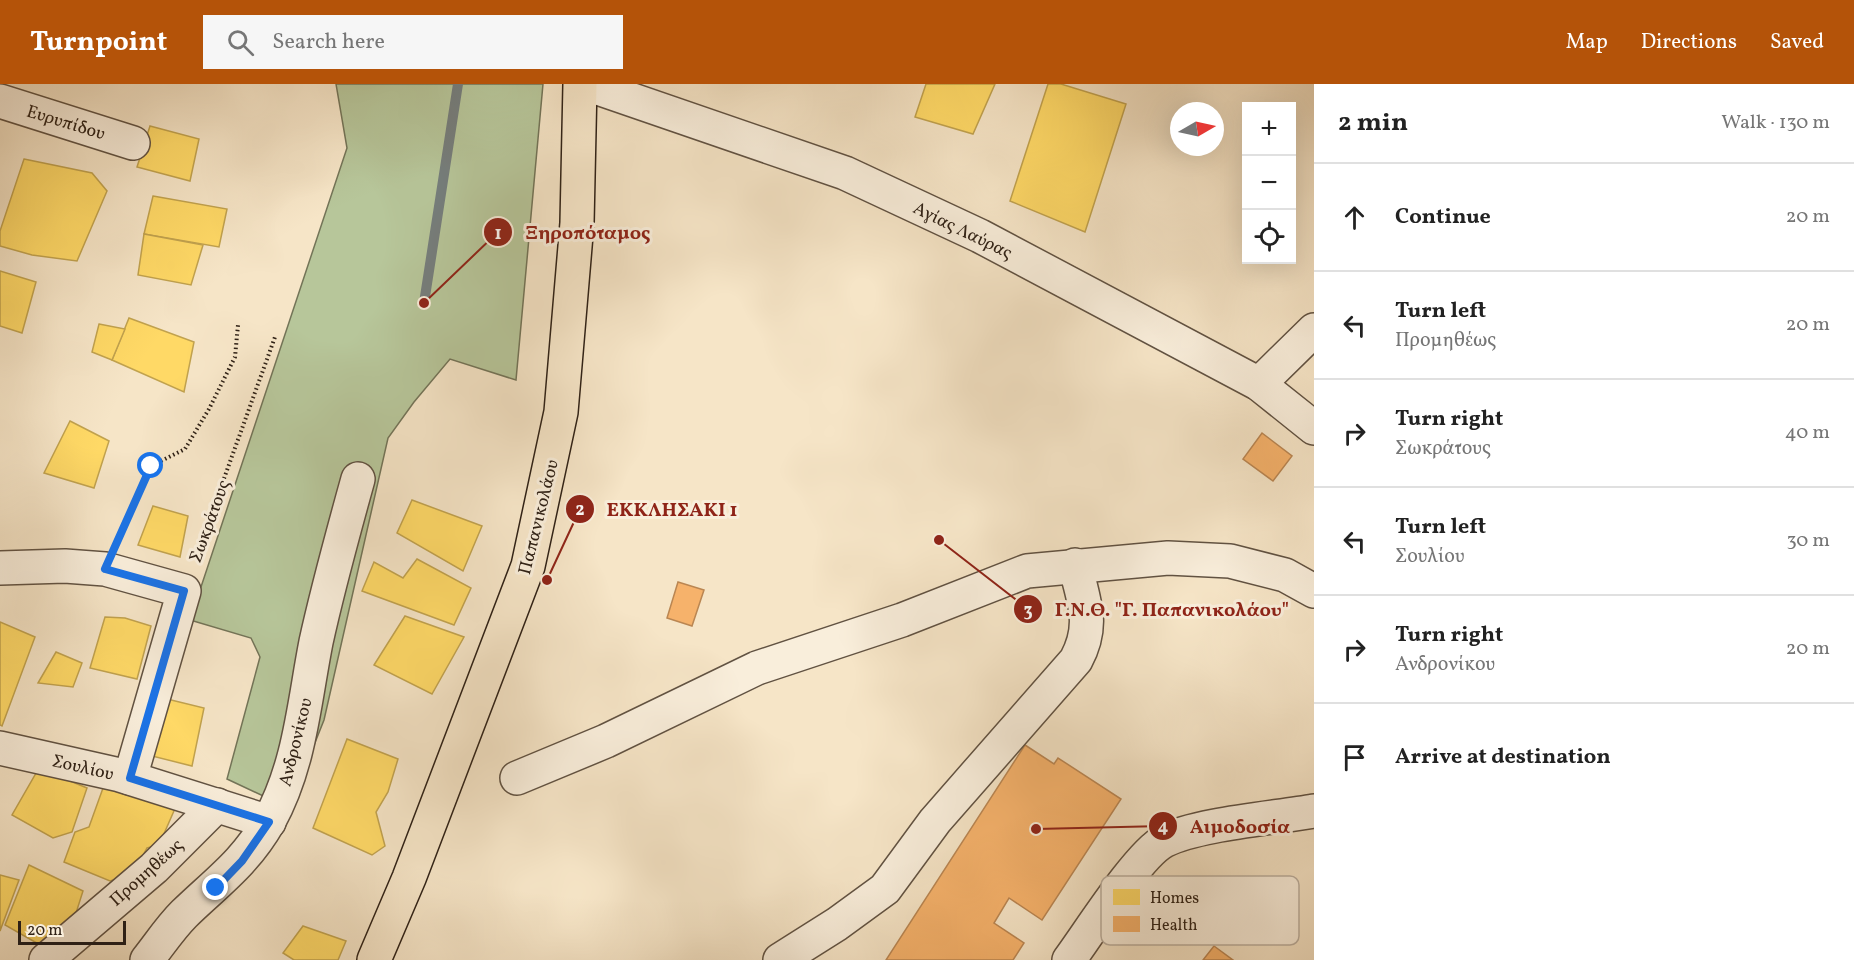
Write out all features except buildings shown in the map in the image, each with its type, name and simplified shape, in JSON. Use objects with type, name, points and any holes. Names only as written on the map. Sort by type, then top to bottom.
[{"type":"main road","name":"Παπανικολάου","points":[[374,960],[409,878],[528,567],[561,412],[577,223],[580,84]]},
{"type":"street","name":"Αγίας Λαύρας","points":[[586,84],[845,173],[980,236],[1259,384],[1314,428]]},
{"type":"street","name":"Ευρυπίδου","points":[[0,101],[133,143]]},
{"type":"street","points":[[1259,384],[1314,330]]},
{"type":"street","name":"Ανδρονίκου","points":[[147,960],[184,915],[242,861],[269,822],[282,794],[296,755],[325,599],[357,479]]},
{"type":"street","points":[[517,778],[606,741],[756,668],[902,620],[1027,571],[1168,558],[1230,561],[1285,575],[1314,591]]},
{"type":"street","points":[[780,960],[844,919],[885,889],[935,821],[1076,660],[1086,642],[1088,619],[1075,565]]},
{"type":"street","points":[[0,568],[65,566],[105,569],[184,591],[130,778]]},
{"type":"street","name":"Σουλίου","points":[[0,748],[130,778],[269,822]]},
{"type":"street","name":"Προμηθέως","points":[[46,960],[154,868],[216,805]]},
{"type":"street","points":[[1131,876],[1163,841],[1192,831],[1314,811]]},
{"type":"street","points":[[1069,960],[1101,917]]},
{"type":"path","points":[[105,569],[151,466],[185,449],[209,409],[235,357],[238,325]]},
{"type":"path","name":"Σωκράτους","points":[[184,591],[275,336]]},
{"type":"green space","points":[[336,84],[543,84],[516,380],[450,359],[388,438],[324,720],[289,808],[227,779],[260,657],[251,638],[190,620],[347,148]]},
{"type":"waterway","points":[[424,303],[458,84]]},
{"type":"place","name":"Ξηροπόταμος","points":[[424,303]]},
{"type":"place","name":"Γ.Ν.Θ. \"Γ. Παπανικολάου\"","points":[[939,540]]},
{"type":"place","name":"ΕΚΚΛΗΣΑΚΙ 1","points":[[547,580]]},
{"type":"place","name":"Αιμοδοσία","points":[[1036,829]]},
{"type":"route","points":[[151,466],[105,569],[184,591],[130,778],[269,822],[242,861],[216,888]]}]
